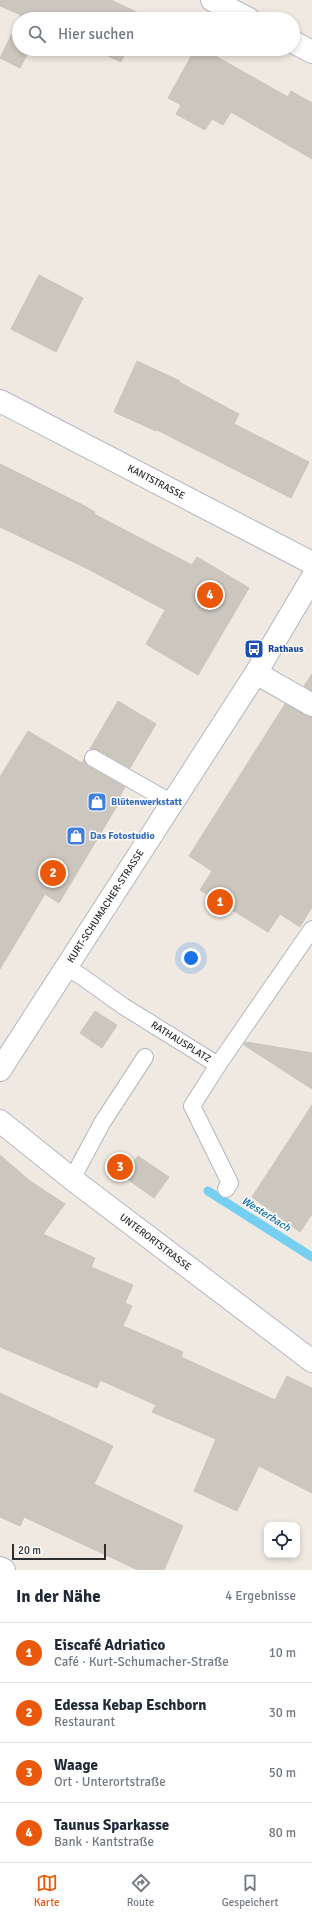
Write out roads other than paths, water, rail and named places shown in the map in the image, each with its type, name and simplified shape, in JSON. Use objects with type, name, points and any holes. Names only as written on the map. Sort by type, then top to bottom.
[{"type":"street","points":[[212,0],[235,12]]},
{"type":"street","points":[[300,46],[312,52]]},
{"type":"street","name":"KANTSTRASSE","points":[[0,401],[312,563]]},
{"type":"street","name":"KURT-SCHUMACHER-STRASSE","points":[[0,1070],[256,673],[312,578]]},
{"type":"street","points":[[256,673],[312,705]]},
{"type":"street","name":"UNTERORTSTRASSE","points":[[0,1121],[72,1178],[312,1360]]},
{"type":"street","points":[[0,1568],[4,1570]]},
{"type":"lane","points":[[93,758],[172,803]]},
{"type":"lane","name":"RATHAUSPLATZ","points":[[66,967],[123,1006],[218,1065],[312,929]]},
{"type":"lane","points":[[72,1178],[102,1123],[145,1057]]},
{"type":"lane","points":[[218,1065],[192,1106],[230,1183],[226,1189]]},
{"type":"waterway","name":"Westerbach","points":[[208,1191],[312,1257]]},
{"type":"place","name":"Taunus Sparkasse","points":[[210,595]]},
{"type":"place","name":"Rathaus","points":[[254,649]]},
{"type":"place","name":"Blütenwerkstatt","points":[[97,802]]},
{"type":"place","name":"Das Fotostudio","points":[[76,836]]},
{"type":"place","name":"Edessa Kebap Eschborn","points":[[53,873]]},
{"type":"place","name":"Eiscafé Adriatico","points":[[220,902]]},
{"type":"place","name":"Waage","points":[[120,1167]]}]
